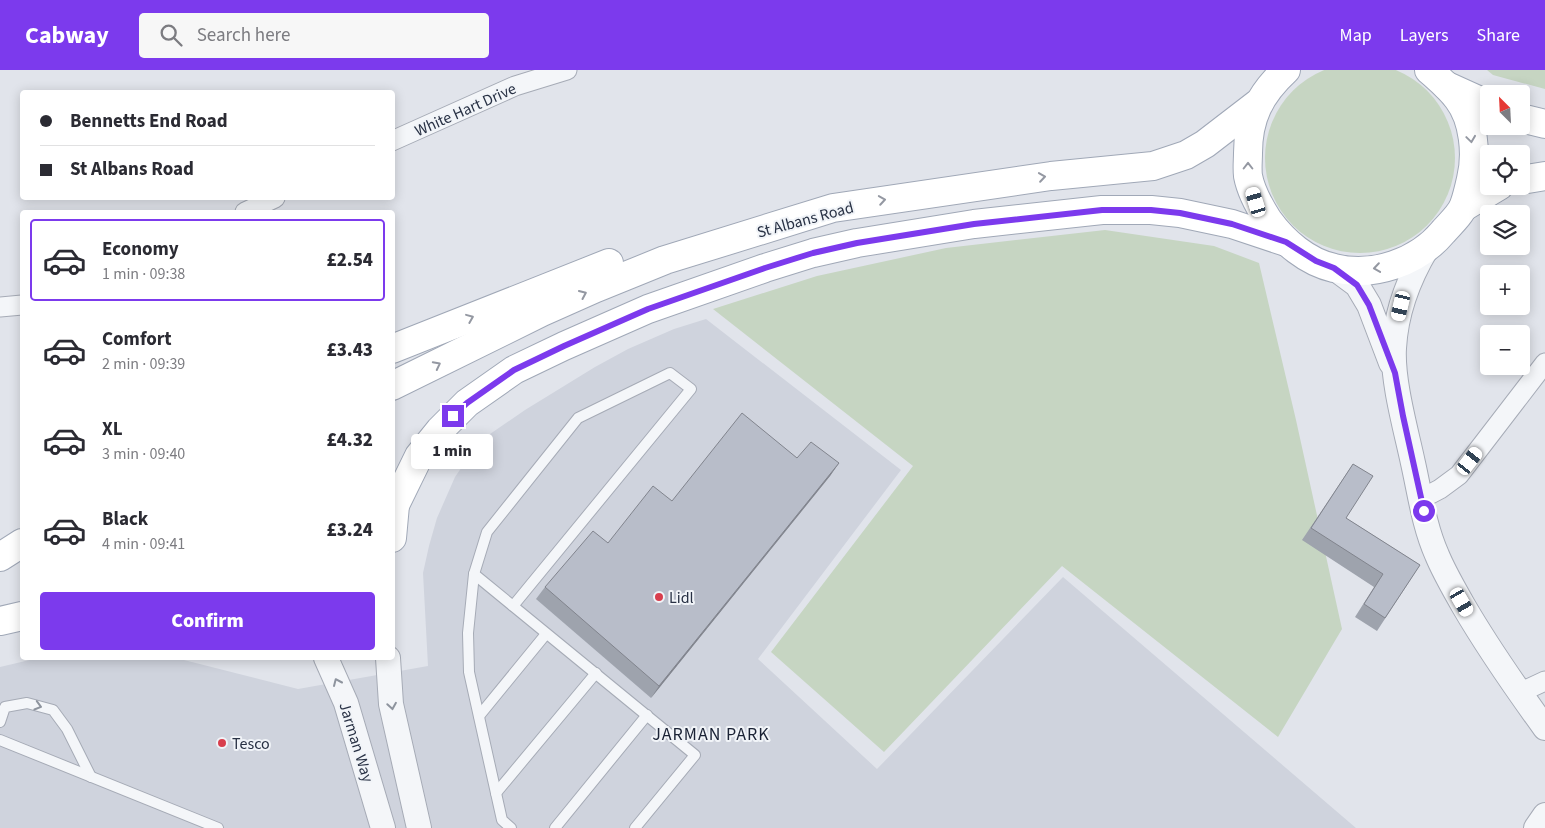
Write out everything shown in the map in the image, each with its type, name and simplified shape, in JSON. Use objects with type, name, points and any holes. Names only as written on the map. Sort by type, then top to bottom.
[{"type":"main road","points":[[1286,70],[1276,79],[1257,104],[1248,138],[1248,175],[1256,202],[1286,242]]},
{"type":"main road","points":[[1437,76],[1480,100]]},
{"type":"main road","points":[[1437,76],[1459,100],[1466,114],[1472,135],[1474,166],[1464,207]]},
{"type":"main road","name":"St Albans Road","points":[[395,385],[542,312],[604,284],[665,260],[834,208],[1051,176],[1154,166],[1186,155],[1205,144],[1257,104]]},
{"type":"main road","points":[[1530,120],[1545,124]]},
{"type":"main road","points":[[1530,178],[1545,176]]},
{"type":"main road","points":[[395,499],[419,456],[440,430],[467,403],[514,370],[648,309],[813,253],[857,243],[974,224],[1102,210],[1151,210],[1180,213],[1232,224],[1286,242],[1316,261],[1334,268],[1356,270],[1380,269],[1405,261],[1427,248],[1464,207],[1484,195]]},
{"type":"main road","points":[[395,348],[612,262],[669,244],[834,208]]},
{"type":"main road","points":[[0,557],[20,544]]},
{"type":"main road","points":[[0,565],[20,560]]},
{"type":"main road","points":[[0,621],[20,616]]},
{"type":"street","name":"White Hart Drive","points":[[395,140],[515,86],[567,70]]},
{"type":"street","points":[[249,210],[271,200]]},
{"type":"street","points":[[1395,373],[1394,349],[1401,306],[1409,281],[1427,248]]},
{"type":"street","points":[[1334,268],[1357,285],[1369,305],[1395,373],[1421,499],[1436,555],[1478,631],[1519,693],[1545,728]]},
{"type":"street","points":[[0,307],[20,305]]},
{"type":"street","points":[[1421,499],[1440,489],[1459,475],[1545,363]]},
{"type":"street","name":"Jarman Way","points":[[327,660],[346,702],[383,828]]},
{"type":"street","points":[[388,660],[391,704],[419,828]]},
{"type":"street","points":[[1519,693],[1545,681]]},
{"type":"street","points":[[1536,828],[1545,815]]},
{"type":"lane","points":[[511,828],[502,820],[469,672],[468,633],[474,574],[487,532],[578,418],[670,373],[690,389],[513,606]]},
{"type":"lane","points":[[474,574],[695,755],[635,828]]},
{"type":"lane","points":[[479,716],[546,634]]},
{"type":"lane","points":[[496,793],[596,673]]},
{"type":"lane","points":[[0,722],[3,707],[27,703],[52,710],[67,729],[91,777]]},
{"type":"lane","points":[[555,828],[647,715]]},
{"type":"lane","points":[[0,740],[218,828]]},
{"type":"shaded area","name":"JARMAN PARK","points":[[706,319],[901,470],[758,659],[877,769],[1063,577],[1356,828],[0,828],[0,667],[30,660],[184,660],[298,689],[428,666],[423,573],[437,518],[455,477],[470,455],[490,434],[525,410],[628,349],[674,329]]},
{"type":"green space","points":[[1360,63],[1387,67],[1413,79],[1427,91],[1439,105],[1451,131],[1455,158],[1451,185],[1439,211],[1427,225],[1413,237],[1387,249],[1360,253],[1333,249],[1307,237],[1293,225],[1281,211],[1269,185],[1265,158],[1269,131],[1281,105],[1293,91],[1307,79],[1333,67]]},
{"type":"green space","points":[[1487,70],[1545,70],[1545,89],[1493,75]]},
{"type":"green space","points":[[1105,230],[1214,246],[1259,263],[1342,629],[1278,737],[1062,566],[884,752],[771,652],[913,466],[713,309],[817,276],[946,248]]},
{"type":"building","points":[[742,413],[797,458],[811,442],[839,463],[659,686],[545,587],[593,531],[608,543],[653,486],[672,501]]},
{"type":"building","points":[[1353,464],[1373,476],[1346,518],[1420,565],[1385,618],[1364,604],[1383,574],[1311,528]]},
{"type":"place","name":"Lidl","points":[[659,597]]},
{"type":"place","name":"Tesco","points":[[222,743]]},
{"type":"district","name":"JARMAN PARK","points":[[711,734]]},
{"type":"route","points":[[453,416],[467,403],[514,370],[564,346],[648,309],[813,253],[857,243],[974,224],[1102,210],[1151,210],[1180,213],[1232,224],[1286,242],[1301,253],[1334,268],[1357,285],[1369,305],[1395,373],[1424,511]]}]
